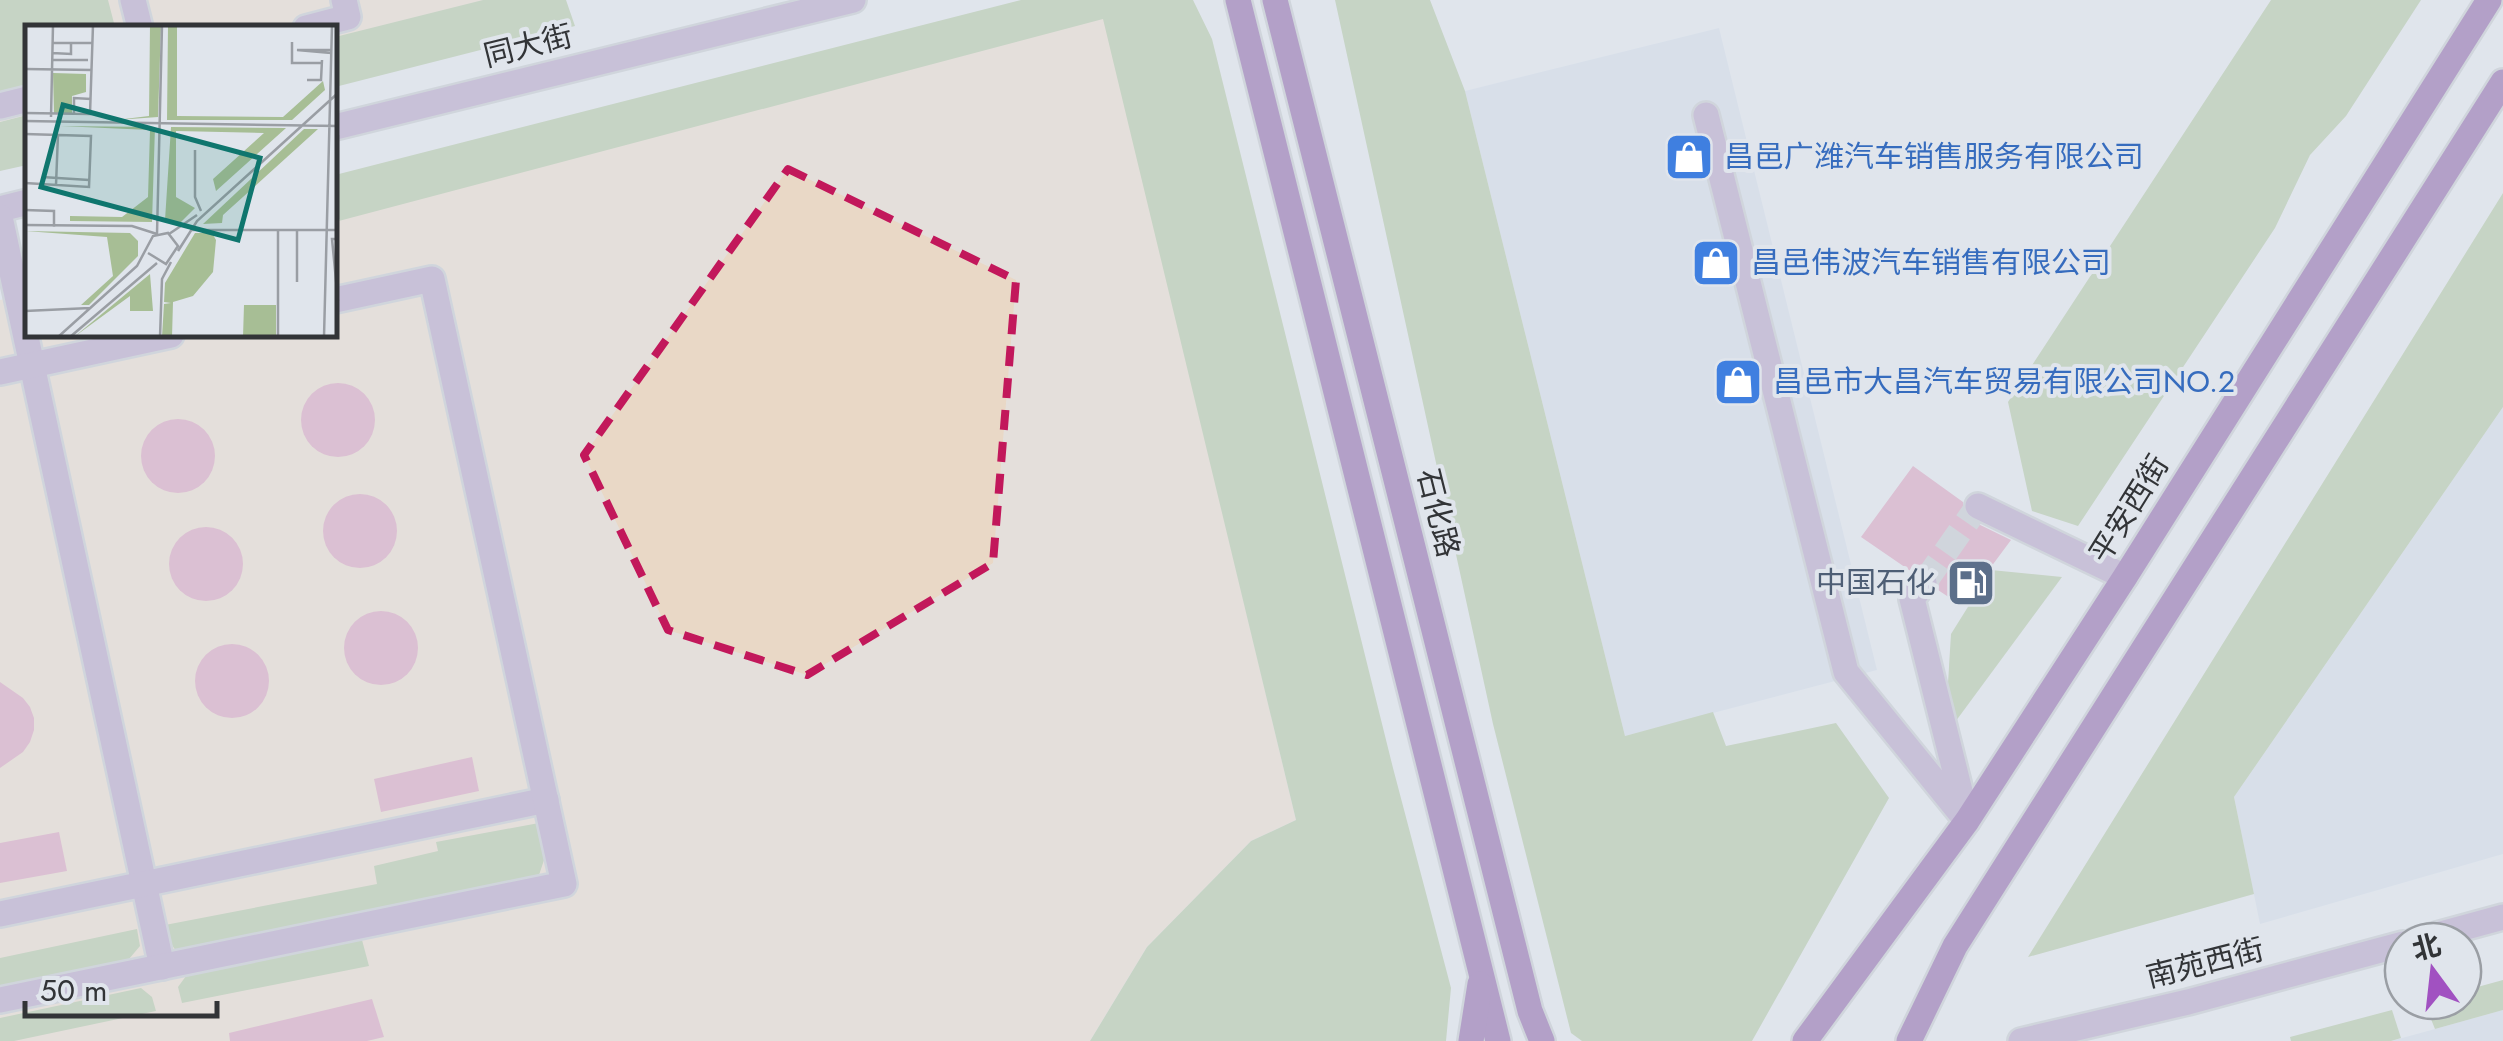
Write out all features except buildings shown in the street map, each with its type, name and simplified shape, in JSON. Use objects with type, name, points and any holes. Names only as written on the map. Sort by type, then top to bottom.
[{"type":"main road","points":[[1238,0],[1498,1041]]},
{"type":"main road","name":"石化路","points":[[1276,0],[1530,1011],[1542,1041]]},
{"type":"main road","name":"平安西街","points":[[1805,1041],[1968,821],[2489,0]]},
{"type":"main road","points":[[1909,1041],[1954,946],[2503,82]]},
{"type":"main road","points":[[1470,1041],[1482,969]]},
{"type":"street","points":[[132,0],[139,25]]},
{"type":"street","points":[[317,25],[348,17],[344,0]]},
{"type":"street","name":"同大街","points":[[338,126],[853,0]]},
{"type":"street","points":[[0,106],[25,100]]},
{"type":"street","points":[[1706,115],[1846,672],[1968,821]]},
{"type":"street","points":[[0,209],[25,203]]},
{"type":"street","points":[[0,216],[25,332]]},
{"type":"street","points":[[0,1000],[564,884],[432,279],[338,299]]},
{"type":"street","points":[[26,338],[162,967]]},
{"type":"street","points":[[0,372],[156,338]]},
{"type":"street","points":[[1978,506],[2125,577]]},
{"type":"street","points":[[1924,583],[1912,600],[1968,821]]},
{"type":"street","points":[[0,914],[546,800]]},
{"type":"street","name":"南苑西街","points":[[2022,1041],[2188,1002],[2383,949]]},
{"type":"highlighted area","points":[[788,169],[1016,280],[993,563],[807,675],[668,630],[584,455]]},
{"type":"shaded area","points":[[0,0],[485,0],[338,37],[338,25],[25,25],[25,116],[0,122]]},
{"type":"shaded area","points":[[1104,18],[1296,820],[1251,841],[1147,947],[1090,1041],[0,1041],[0,300],[25,294],[25,338],[338,338],[338,214]]},
{"type":"shaded area","points":[[1719,28],[1877,670],[1625,736],[1465,91]]},
{"type":"shaded area","points":[[2503,407],[2503,854],[2260,924],[2234,797]]},
{"type":"shaded area","points":[[2503,1010],[2503,1041],[2391,1041],[2464,1021],[2483,1021],[2483,1016]]},
{"type":"green space","points":[[0,0],[108,0],[114,25],[25,25],[25,86],[0,92]]},
{"type":"green space","points":[[483,0],[566,0],[575,26],[338,86],[338,36]]},
{"type":"green space","points":[[1021,0],[1193,0],[1212,39],[1451,988],[1446,1041],[1090,1041],[1147,947],[1251,841],[1296,820],[1103,19],[338,221],[338,174]]},
{"type":"green space","points":[[1335,0],[1430,0],[1465,91],[1625,736],[1713,712],[1726,746],[1836,723],[1889,798],[1752,1041],[1582,1041],[1571,1033],[1493,724]]},
{"type":"green space","points":[[2271,0],[2421,0],[2346,116],[2310,155],[2275,228],[2078,526],[2032,511],[2008,402]]},
{"type":"green space","points":[[25,116],[25,165],[0,171],[0,122]]},
{"type":"green space","points":[[2503,193],[2503,407],[2234,797],[2254,894],[2028,957]]},
{"type":"green space","points":[[1991,570],[2062,577],[1950,729],[1947,699],[1951,634]]},
{"type":"green space","points":[[539,823],[544,860],[538,878],[176,951],[170,942],[165,925],[377,884],[374,866],[438,851],[436,842]]},
{"type":"green space","points":[[137,929],[140,946],[129,959],[0,987],[0,958]]},
{"type":"green space","points":[[362,940],[369,966],[182,1003],[178,987],[186,976]]},
{"type":"green space","points":[[2503,980],[2503,1010],[2483,1016],[2483,986]]},
{"type":"green space","points":[[141,988],[152,997],[156,1011],[0,1041],[0,1018]]},
{"type":"green space","points":[[2383,1012],[2383,1021],[2396,1021],[2401,1038],[2291,1041],[2290,1037]]},
{"type":"green space","points":[[2432,1021],[2464,1021],[2435,1029]]},
{"type":"tunnel","points":[[1924,583],[1978,506]]},
{"type":"place","name":"昌邑广潍汽车销售服务有限公司","points":[[1689,157]]},
{"type":"place","name":"昌邑伟波汽车销售有限公司","points":[[1716,263]]},
{"type":"place","name":"昌邑市大昌汽车贸易有限公司NO.2","points":[[1738,382]]},
{"type":"place","name":"中国石化","points":[[1971,583]]}]
